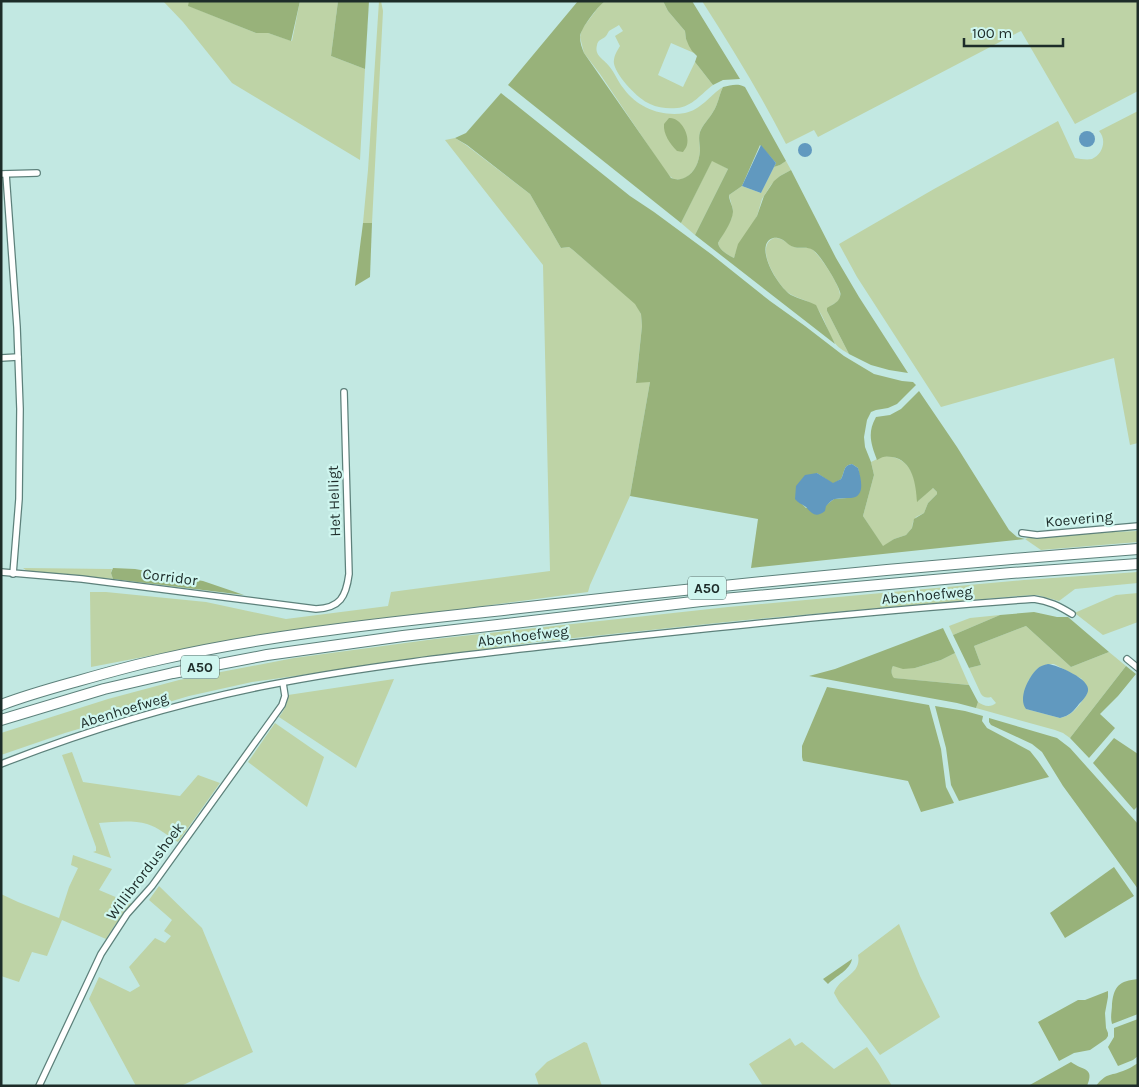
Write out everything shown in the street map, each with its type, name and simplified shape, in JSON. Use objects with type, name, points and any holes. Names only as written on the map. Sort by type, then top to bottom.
[{"type":"highway","name":"A50","points":[[1,705],[52,688],[162,659],[262,640],[377,624],[890,570],[1138,550]]},
{"type":"highway","name":"A50","points":[[1,720],[104,689],[173,672],[268,655],[355,643],[702,601],[1138,564]]},
{"type":"street","points":[[13,574],[19,500],[20,409],[17,327],[4,174],[37,173]]},
{"type":"street","points":[[1,358],[18,357]]},
{"type":"street","name":"Het Helligt","points":[[335,605],[344,595],[348,586],[349,574],[344,392]]},
{"type":"street","name":"Koevering","points":[[1022,533],[1038,535],[1138,526]]},
{"type":"street","name":"Corridor","points":[[1,572],[82,578],[316,609],[326,609],[335,605]]},
{"type":"street","name":"Abenhoefweg","points":[[1,764],[84,734],[204,700],[283,683],[407,663],[863,613],[1034,599],[1048,601],[1072,614]]},
{"type":"street","points":[[1127,659],[1138,668]]},
{"type":"street","name":"Willibrordushoek","points":[[39,1086],[101,954],[127,914],[152,886],[282,705],[285,696],[283,683]]},
{"type":"green space","points":[[163,1],[189,1],[189,6],[256,33],[268,33],[292,41],[300,1],[338,1],[331,56],[365,69],[360,160],[232,83],[183,22]]},
{"type":"green space","points":[[189,1],[300,1],[291,41],[268,33],[256,33],[188,6]]},
{"type":"green space","points":[[338,1],[369,1],[365,69],[331,56]]},
{"type":"green space","points":[[379,1],[381,1],[383,11],[372,223],[363,223],[368,170]]},
{"type":"green space","points":[[578,1],[605,1],[594,12],[581,33],[580,37],[584,53],[671,178],[684,178],[696,166],[700,151],[700,132],[715,109],[723,87],[737,85],[745,87],[786,161],[774,167],[776,163],[760,145],[742,186],[729,195],[733,210],[732,216],[718,243],[720,248],[734,258],[738,244],[757,216],[764,196],[774,181],[791,170],[836,258],[908,373],[871,365],[849,354],[827,311],[827,308],[838,300],[840,293],[828,269],[813,250],[797,248],[776,238],[768,241],[765,251],[769,265],[781,286],[791,295],[816,305],[835,344],[695,235],[728,169],[712,161],[681,223],[508,85]]},
{"type":"green space","points":[[605,1],[663,1],[668,11],[685,31],[686,39],[694,53],[671,43],[658,75],[683,87],[695,62],[713,85],[692,102],[682,107],[664,108],[645,101],[634,93],[619,75],[614,64],[620,46],[615,36],[623,31],[619,25],[609,31],[599,41],[596,49],[624,89],[636,101],[651,110],[659,112],[668,114],[685,113],[701,106],[723,87],[715,109],[700,132],[700,151],[697,164],[690,175],[682,179],[675,179],[666,172],[584,53],[580,37],[582,29]]},
{"type":"green space","points":[[663,1],[692,1],[740,79],[723,80],[713,85],[695,62],[697,56],[689,46],[685,31],[668,11]]},
{"type":"green space","points":[[702,1],[1138,1],[1138,91],[1075,124],[1021,31],[818,137],[814,130],[786,144],[746,72]]},
{"type":"green space","points":[[501,93],[630,196],[711,254],[844,356],[874,374],[913,382],[916,385],[897,404],[871,412],[867,420],[864,437],[865,447],[874,475],[863,516],[883,546],[894,539],[906,535],[912,528],[914,519],[924,513],[928,503],[937,494],[933,488],[917,502],[916,488],[909,468],[899,459],[892,457],[884,457],[877,460],[872,444],[871,433],[876,417],[890,415],[901,409],[919,391],[1009,530],[1017,537],[1025,539],[751,568],[758,519],[630,496],[650,382],[636,383],[642,326],[641,314],[635,304],[573,250],[569,247],[561,248],[530,194],[467,145],[455,138],[466,133]],"holes":[[[852,464],[858,468],[861,485],[847,498],[834,499],[825,506],[806,508],[802,504],[817,473],[833,484],[841,479],[847,466]]]},
{"type":"green space","points":[[1138,111],[1138,443],[1130,445],[1114,358],[941,407],[857,277],[839,244],[1058,121],[1075,158],[1092,159],[1099,154],[1103,146],[1103,138],[1099,131]]},
{"type":"green space","points":[[669,118],[677,120],[686,131],[688,141],[683,152],[677,151],[666,135],[664,124]]},
{"type":"green space","points":[[455,138],[530,194],[561,248],[569,247],[573,250],[636,304],[641,314],[642,326],[636,382],[650,382],[630,496],[588,592],[275,632],[91,667],[90,592],[206,602],[286,619],[388,606],[391,592],[550,571],[543,265],[445,140]]},
{"type":"green space","points":[[712,160],[728,169],[695,235],[681,223]]},
{"type":"green space","points":[[786,161],[791,170],[780,176],[771,185],[762,199],[757,216],[734,258],[722,250],[718,243],[731,220],[733,210],[729,195],[742,186],[761,193],[774,167]]},
{"type":"green space","points":[[363,223],[372,223],[370,277],[355,286]]},
{"type":"green space","points":[[774,238],[781,239],[791,246],[798,248],[811,248],[829,271],[840,292],[840,297],[827,311],[849,354],[834,342],[822,315],[816,307],[790,294],[777,280],[766,256],[768,242]]},
{"type":"green space","points":[[883,456],[892,457],[906,464],[916,484],[918,501],[933,488],[937,494],[928,503],[924,513],[916,517],[912,528],[906,535],[894,539],[883,547],[863,516],[874,475],[871,462]]},
{"type":"green space","points":[[1138,531],[1138,542],[1041,550],[1025,539],[1037,535]]},
{"type":"green space","points":[[23,568],[112,569],[113,579],[27,571]]},
{"type":"green space","points":[[113,568],[135,569],[203,581],[244,595],[113,579],[111,573]]},
{"type":"green space","points":[[1138,572],[1138,583],[1075,589],[1059,601],[1037,595],[1018,596],[746,620],[536,642],[252,682],[189,696],[65,733],[1,755],[1,733],[108,699],[179,680],[294,658],[435,639],[728,607],[1024,580]]},
{"type":"green space","points":[[1138,593],[1138,622],[1103,635],[1076,614],[1072,614],[1116,595]]},
{"type":"green space","points":[[1034,612],[1057,617],[1068,617],[1109,652],[1071,667],[1026,626],[974,646],[981,665],[969,668],[953,635],[1000,615]]},
{"type":"green space","points":[[1000,615],[953,635],[949,626],[970,618]]},
{"type":"green space","points":[[1026,626],[1071,667],[1109,652],[1126,666],[1070,738],[1055,730],[976,708],[978,702],[987,706],[992,706],[996,703],[991,697],[981,694],[969,668],[981,665],[974,646]],"holes":[[[1048,664],[1054,664],[1082,679],[1087,694],[1069,715],[1060,718],[1026,709],[1028,681],[1037,669]]]},
{"type":"green space","points":[[943,628],[955,653],[941,660],[915,668],[903,669],[893,666],[892,675],[894,678],[969,685],[978,702],[976,708],[809,676],[835,669]]},
{"type":"green space","points":[[955,653],[969,685],[892,677],[893,666],[915,668],[941,660]]},
{"type":"green space","points":[[1126,666],[1136,674],[1100,714],[1115,728],[1089,758],[1070,738]]},
{"type":"green space","points":[[394,679],[356,768],[279,717],[285,707],[288,695]]},
{"type":"green space","points":[[827,687],[929,705],[941,749],[946,787],[954,803],[921,812],[908,781],[803,761],[802,746]]},
{"type":"green space","points":[[935,706],[983,716],[982,721],[987,728],[1030,751],[1049,777],[959,801],[951,785],[946,748]]},
{"type":"green space","points":[[989,718],[1057,738],[1070,748],[1138,824],[1138,889],[1063,786],[1042,752],[1032,744],[991,725]]},
{"type":"green space","points":[[275,723],[324,757],[307,807],[248,762]]},
{"type":"green space","points":[[1114,738],[1138,754],[1138,806],[1134,810],[1093,763]]},
{"type":"green space","points":[[72,752],[83,782],[180,796],[198,775],[220,783],[178,842],[159,829],[147,824],[129,822],[99,823],[111,858],[93,852],[96,851],[96,847],[62,755]]},
{"type":"green space","points":[[73,855],[112,869],[99,890],[132,904],[106,939],[62,920],[47,956],[32,952],[19,982],[1,976],[1,894],[59,918],[69,887],[78,868],[71,865]]},
{"type":"green space","points":[[1114,867],[1134,896],[1065,938],[1050,913]]},
{"type":"green space","points":[[159,886],[202,928],[253,1052],[181,1086],[136,1086],[89,999],[99,977],[130,992],[140,986],[129,967],[155,938],[165,943],[171,936],[164,931],[172,920],[149,900]]},
{"type":"green space","points":[[899,924],[920,976],[940,1017],[880,1055],[834,993],[837,987],[857,967],[858,955]]},
{"type":"green space","points":[[852,959],[846,970],[828,984],[823,979]]},
{"type":"green space","points":[[1138,979],[1138,1014],[1112,1024],[1112,1004],[1116,989],[1126,981]]},
{"type":"green space","points":[[1108,991],[1105,1013],[1108,1033],[1106,1039],[1090,1050],[1074,1053],[1059,1061],[1038,1022],[1078,1000],[1085,1000]]},
{"type":"green space","points":[[1138,1019],[1138,1056],[1118,1066],[1108,1047],[1114,1037],[1114,1028]]},
{"type":"green space","points":[[790,1038],[795,1046],[802,1042],[834,1069],[867,1047],[892,1086],[763,1086],[749,1064]]},
{"type":"green space","points":[[584,1042],[587,1043],[602,1086],[539,1086],[535,1074],[547,1062]]},
{"type":"green space","points":[[1071,1062],[1089,1072],[1090,1076],[1087,1086],[1028,1086]]},
{"type":"green space","points":[[1138,1063],[1138,1086],[1096,1086],[1106,1077]]},
{"type":"water","points":[[1084,131],[1090,131],[1095,136],[1093,145],[1084,147],[1079,142],[1079,136]]},
{"type":"water","points":[[802,143],[808,143],[812,150],[808,157],[802,157],[798,153],[798,147]]},
{"type":"water","points":[[761,145],[776,163],[761,193],[742,186]]},
{"type":"water","points":[[852,464],[858,468],[861,482],[861,491],[856,497],[834,500],[826,506],[825,511],[817,515],[795,499],[796,486],[805,475],[817,473],[833,483],[841,479],[846,467]]},
{"type":"water","points":[[1048,664],[1072,673],[1088,686],[1087,695],[1075,709],[1069,715],[1060,718],[1026,709],[1024,704],[1025,688],[1030,678],[1038,668]]}]
